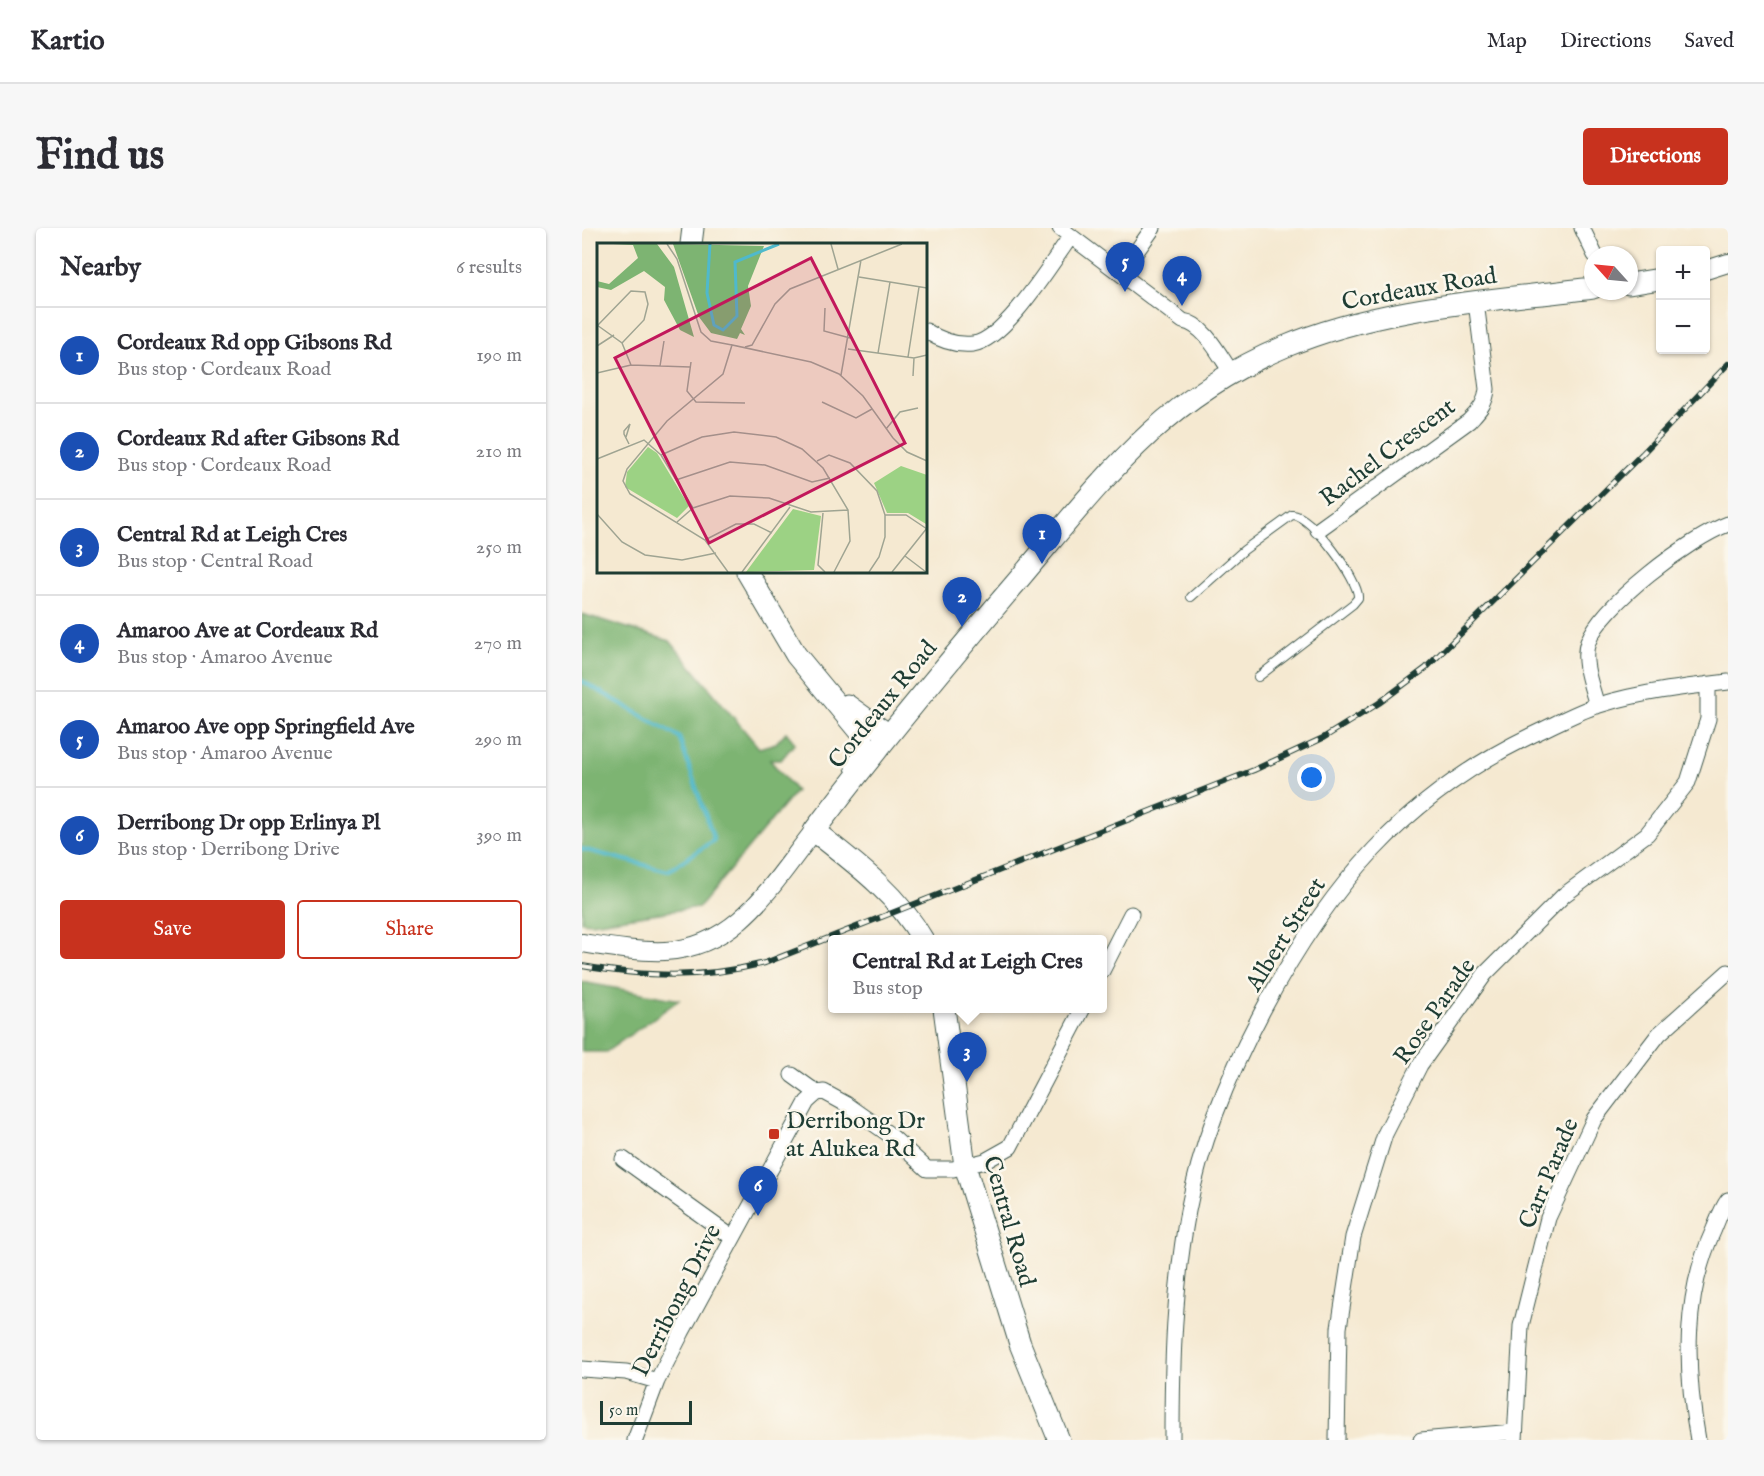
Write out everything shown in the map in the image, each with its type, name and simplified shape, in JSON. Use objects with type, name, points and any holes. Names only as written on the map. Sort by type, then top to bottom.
[{"type":"main road","points":[[691,243],[693,228]]},
{"type":"main road","points":[[1638,283],[1656,280]]},
{"type":"main road","name":"Cordeaux Road","points":[[814,831],[889,735],[1107,473],[1178,407],[1227,374],[1285,346],[1332,329],[1392,314],[1584,289]]},
{"type":"main road","points":[[748,573],[796,655],[855,725],[865,745],[863,754],[840,790],[836,801]]},
{"type":"main road","points":[[830,696],[842,701],[889,735]]},
{"type":"main road","points":[[814,831],[886,891],[913,922],[921,935]]},
{"type":"main road","name":"Central Road","points":[[945,1013],[965,1166],[1020,1344],[1059,1440]]},
{"type":"street","points":[[1121,273],[1153,228]]},
{"type":"street","points":[[1582,228],[1591,246]]},
{"type":"street","points":[[927,332],[941,340],[956,344],[974,344],[989,339],[1003,326],[1066,232],[1183,321],[1227,374]]},
{"type":"street","points":[[1710,269],[1728,263]]},
{"type":"street","name":"Rachel Crescent","points":[[1318,530],[1445,439],[1481,408],[1486,399],[1487,389],[1476,302]]},
{"type":"street","points":[[1597,706],[1586,660],[1587,644],[1594,631],[1632,589],[1658,566],[1685,547],[1728,524]]},
{"type":"street","name":"Albert Street","points":[[1172,1440],[1174,1301],[1189,1208],[1216,1115],[1246,1042],[1290,960],[1336,892],[1376,846],[1434,793],[1499,752],[1597,706],[1643,693],[1728,682]]},
{"type":"street","name":"Rose Parade","points":[[1337,1440],[1339,1328],[1353,1237],[1385,1134],[1420,1065],[1485,974],[1564,895],[1647,834],[1688,782],[1708,719],[1708,684]]},
{"type":"street","name":"Cordeaux Road","points":[[582,943],[632,950],[668,951],[702,942],[720,934],[738,924],[752,911],[814,831]]},
{"type":"street","points":[[1107,961],[1131,914]]},
{"type":"street","name":"Carr Parade","points":[[1514,1436],[1521,1326],[1548,1218],[1594,1119],[1659,1034],[1728,972]]},
{"type":"street","points":[[792,1075],[817,1093],[824,1092],[846,1104],[890,1136],[927,1168],[937,1171],[965,1166],[985,1161],[1010,1147],[1080,1013]]},
{"type":"street","name":"Derribong Drive","points":[[635,1440],[657,1381],[807,1102],[817,1093]]},
{"type":"street","points":[[623,1159],[733,1238]]},
{"type":"street","points":[[1698,1440],[1688,1350],[1690,1305],[1700,1258],[1728,1200]]},
{"type":"street","points":[[582,1369],[626,1372],[657,1381]]},
{"type":"street","points":[[1421,1440],[1514,1436]]},
{"type":"lane","points":[[1191,597],[1244,550],[1292,514],[1302,516],[1318,530],[1354,582],[1359,592],[1358,598],[1258,676]]},
{"type":"green space","points":[[582,614],[670,641],[759,748],[776,743],[786,732],[795,743],[781,760],[770,760],[796,791],[699,907],[592,923],[582,922]]},
{"type":"green space","points":[[582,982],[679,1000],[606,1052],[582,1052]]},
{"type":"waterway","points":[[582,681],[679,737],[714,840],[668,871],[582,849]]},
{"type":"railway","points":[[836,935],[1254,770],[1323,738],[1379,703],[1426,668],[1642,454],[1728,364]]},
{"type":"railway","points":[[582,966],[651,974],[718,972],[765,963],[828,938]]},
{"type":"place","name":"Amaroo Ave opp Springfield Ave","points":[[1125,292]]},
{"type":"place","name":"Amaroo Ave at Cordeaux Rd","points":[[1182,306]]},
{"type":"place","name":"Cordeaux Rd opp Gibsons Rd","points":[[1042,564]]},
{"type":"place","name":"Cordeaux Rd after Gibsons Rd","points":[[962,627]]},
{"type":"place","name":"Central Rd at Leigh Cres","points":[[967,1082]]},
{"type":"place","name":"Derribong Dr at Alukea Rd","points":[[774,1134]]},
{"type":"place","name":"Derribong Dr opp Erlinya Pl","points":[[758,1216]]}]
